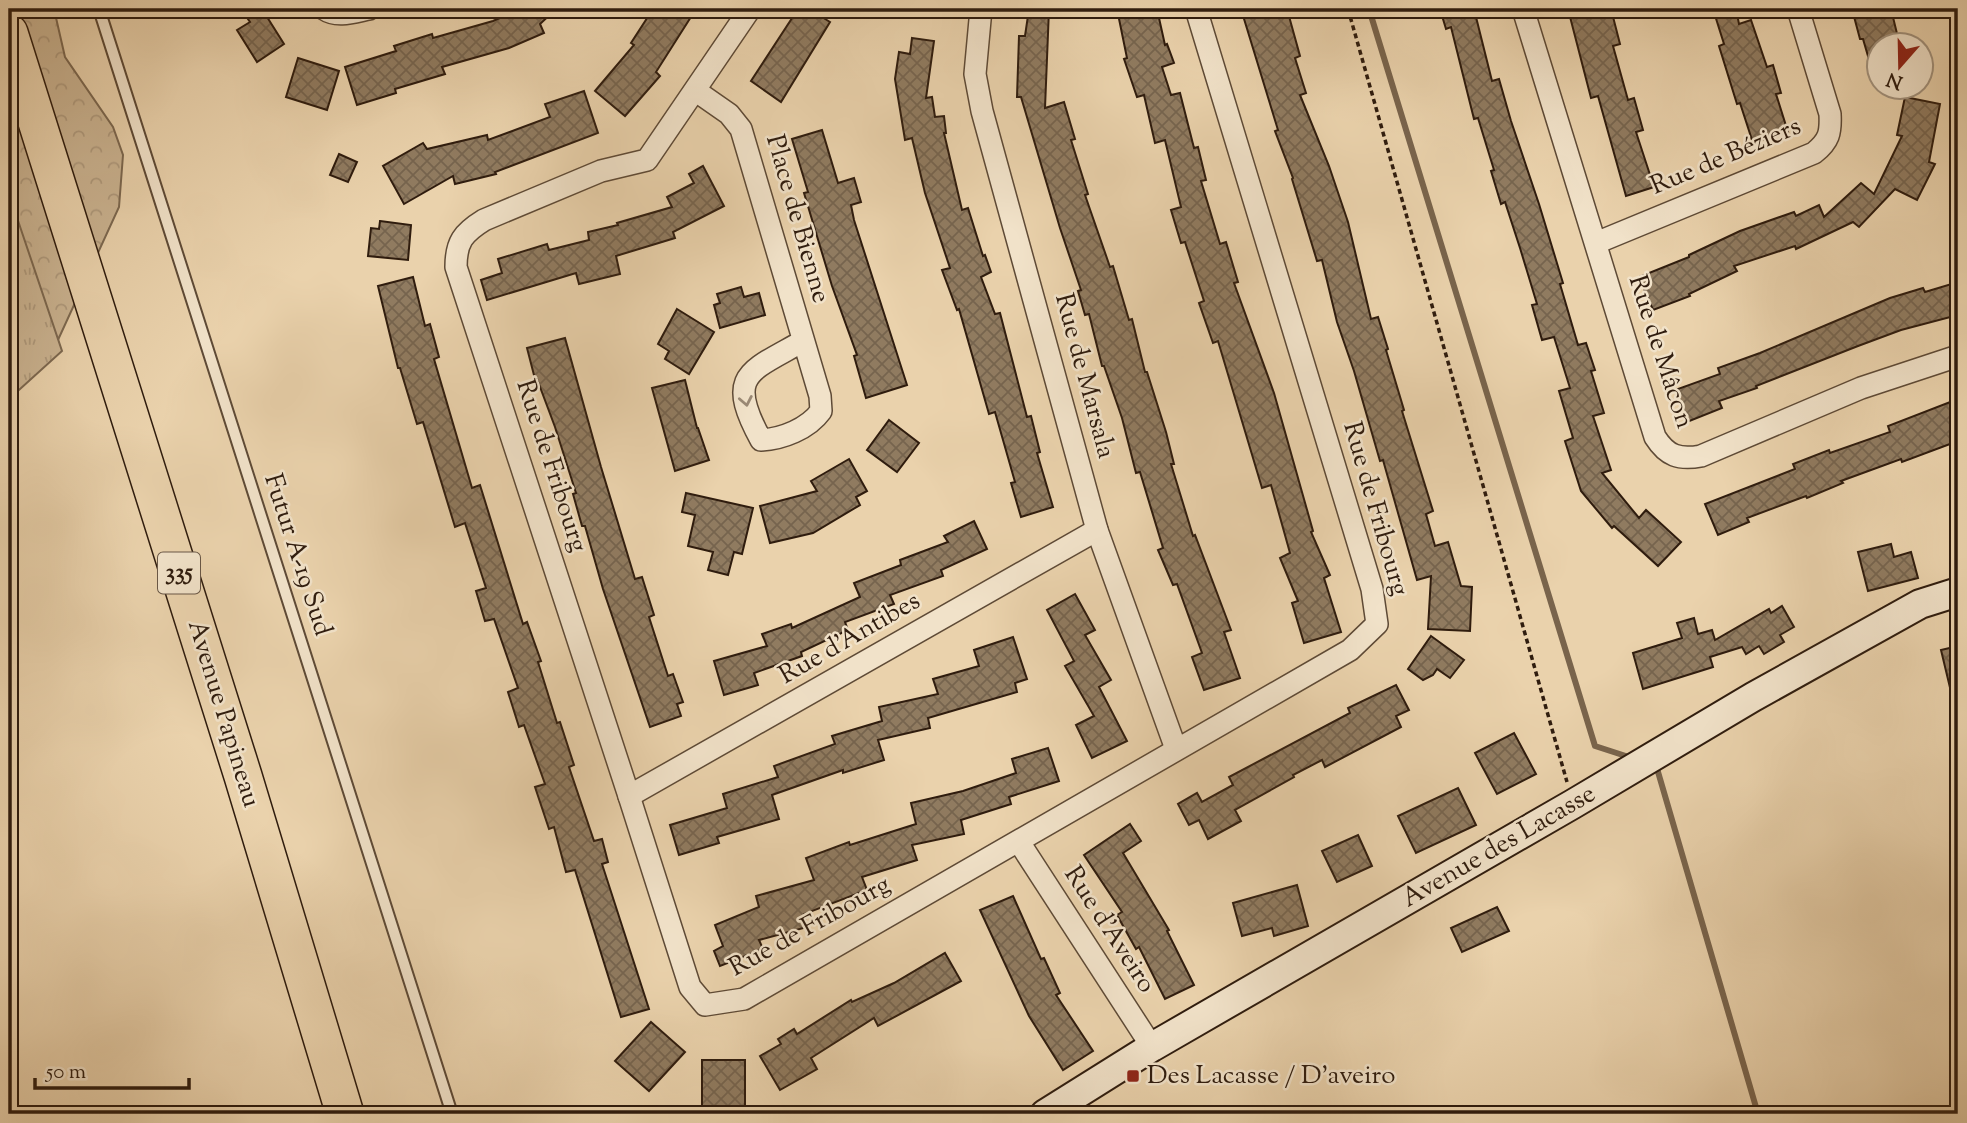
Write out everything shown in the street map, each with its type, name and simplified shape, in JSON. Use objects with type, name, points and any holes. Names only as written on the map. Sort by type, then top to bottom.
[{"type":"highway","name":"Avenue Papineau","points":[[9,33],[239,762],[345,1114]]},
{"type":"street","points":[[324,9],[331,14],[369,9]]},
{"type":"street","name":"Rue de Fribourg","points":[[750,9],[647,160],[601,171],[484,220],[467,230],[456,251],[456,267],[690,987],[705,1005],[744,999],[1350,650],[1377,624],[1372,589],[1195,9]]},
{"type":"street","name":"Rue de Marsala","points":[[981,9],[975,74],[982,111],[1097,530],[1176,749]]},
{"type":"street","name":"Rue de Mâcon","points":[[1523,9],[1655,437],[1662,448],[1673,456],[1685,459],[1701,456],[1861,388],[1958,356]]},
{"type":"street","name":"Rue de Béziers","points":[[1595,243],[1814,153],[1826,144],[1831,131],[1830,114],[1798,9]]},
{"type":"street","name":"Place de Bienne","points":[[696,91],[729,114],[741,129],[820,396],[821,411],[814,420],[777,439],[761,440],[751,422],[743,395],[744,380],[755,368],[803,341]]},
{"type":"street","name":"Rue d'Antibes","points":[[629,796],[1097,530]]},
{"type":"street","name":"Avenue des Lacasse","points":[[1045,1114],[1152,1047],[1754,697],[1920,604],[1958,592]]},
{"type":"street","name":"Rue d'Aveiro","points":[[1020,842],[1152,1047]]},
{"type":"lane","name":"Futur A-19 Sud","points":[[99,9],[452,1114]]},
{"type":"path","points":[[1348,9],[1573,804]]},
{"type":"green space","points":[[9,9],[54,9],[65,57],[113,127],[123,155],[119,207],[52,353],[9,376]]},
{"type":"green space","points":[[9,194],[62,351],[9,399]]},
{"type":"building","points":[[241,9],[262,9],[284,44],[257,62],[237,30],[250,22]]},
{"type":"building","points":[[520,9],[556,9],[540,24],[544,33],[509,48],[442,67],[445,74],[395,89],[396,93],[357,105],[345,67],[396,51],[394,46],[432,34],[433,38],[493,21]]},
{"type":"building","points":[[653,9],[696,9],[656,72],[660,76],[625,116],[595,91],[634,45],[631,43]]},
{"type":"building","points":[[798,9],[809,9],[830,22],[781,102],[751,81]]},
{"type":"building","points":[[1029,9],[1049,9],[1045,108],[1064,102],[1075,139],[1071,140],[1088,194],[1085,195],[1110,267],[1113,266],[1129,320],[1132,319],[1145,372],[1166,432],[1174,464],[1171,464],[1193,536],[1195,535],[1231,630],[1224,632],[1240,678],[1204,690],[1192,657],[1202,653],[1177,584],[1173,585],[1158,550],[1163,548],[1140,472],[1136,473],[1122,418],[1102,366],[1089,314],[1085,315],[1078,291],[1081,290],[1021,97],[1017,97],[1019,36],[1025,36]]},
{"type":"building","points":[[1117,9],[1157,9],[1165,45],[1167,44],[1174,63],[1162,67],[1171,95],[1180,93],[1194,148],[1198,147],[1206,180],[1201,181],[1220,244],[1226,242],[1238,282],[1234,283],[1274,393],[1313,531],[1311,532],[1330,575],[1324,578],[1341,632],[1304,643],[1292,603],[1298,601],[1280,558],[1290,553],[1271,485],[1262,488],[1218,341],[1213,343],[1199,303],[1204,301],[1185,242],[1181,243],[1171,210],[1181,207],[1165,140],[1155,143],[1144,95],[1137,97],[1124,59],[1127,58]]},
{"type":"building","points":[[1241,9],[1287,9],[1300,56],[1295,58],[1306,93],[1300,95],[1348,222],[1371,319],[1378,317],[1388,349],[1386,350],[1404,410],[1402,411],[1433,511],[1426,514],[1435,546],[1448,542],[1461,586],[1472,587],[1470,631],[1428,629],[1431,576],[1417,580],[1383,460],[1380,461],[1337,322],[1322,260],[1317,261],[1293,178],[1275,131],[1278,130]]},
{"type":"building","points":[[1440,9],[1474,9],[1492,81],[1499,79],[1539,204],[1578,345],[1586,343],[1595,370],[1591,371],[1604,413],[1593,416],[1611,470],[1602,473],[1639,518],[1646,510],[1681,542],[1658,566],[1614,526],[1612,528],[1581,491],[1565,441],[1573,438],[1559,391],[1570,388],[1554,337],[1542,340],[1532,305],[1537,304],[1520,248],[1505,202],[1501,204],[1478,118],[1474,119],[1451,27],[1446,29]]},
{"type":"building","points":[[1568,9],[1611,9],[1620,44],[1613,46],[1628,100],[1634,98],[1643,130],[1636,132],[1654,187],[1626,196],[1598,96],[1591,98]]},
{"type":"building","points":[[1713,9],[1736,9],[1739,24],[1751,20],[1767,67],[1773,65],[1781,93],[1776,94],[1788,132],[1753,143],[1740,103],[1737,104],[1719,46],[1724,44]]},
{"type":"building","points":[[1852,9],[1891,9],[1897,32],[1866,32],[1866,49],[1863,39],[1860,39]]},
{"type":"building","points":[[912,38],[934,41],[926,98],[932,97],[935,117],[944,116],[944,133],[962,210],[968,208],[983,256],[985,255],[991,272],[981,277],[995,314],[1000,313],[1027,417],[1031,416],[1040,452],[1037,453],[1053,507],[1021,517],[1011,483],[1015,482],[995,412],[989,414],[959,309],[957,310],[942,270],[950,268],[925,193],[912,138],[905,140],[895,79],[899,52],[910,54]]},
{"type":"building","points":[[298,58],[339,71],[327,110],[286,97]]},
{"type":"building","points":[[584,91],[598,133],[495,172],[496,174],[455,184],[453,176],[404,204],[383,166],[423,143],[427,149],[487,135],[488,140],[550,117],[545,104]]},
{"type":"building","points":[[1904,102],[1940,104],[1929,162],[1935,164],[1917,200],[1895,189],[1859,227],[1853,222],[1796,249],[1795,246],[1734,266],[1737,271],[1689,294],[1690,296],[1653,310],[1639,277],[1689,257],[1740,231],[1794,212],[1796,216],[1819,205],[1824,217],[1861,183],[1874,194],[1902,136],[1897,135]]},
{"type":"building","points":[[822,130],[838,183],[854,178],[861,202],[851,205],[854,220],[907,385],[866,398],[854,356],[857,355],[832,286],[804,193],[808,192],[792,139]]},
{"type":"building","points":[[339,154],[357,162],[348,182],[330,175]]},
{"type":"building","points":[[703,166],[724,206],[673,232],[675,238],[616,256],[620,274],[579,284],[576,273],[487,300],[481,280],[502,273],[498,259],[547,244],[549,250],[589,240],[588,232],[672,207],[667,197],[694,183],[689,174]]},
{"type":"building","points":[[380,221],[411,225],[408,260],[368,256],[371,228],[379,229]]},
{"type":"building","points":[[413,277],[425,326],[430,324],[439,357],[434,359],[472,488],[480,485],[523,624],[527,622],[541,661],[538,662],[557,723],[560,722],[574,765],[569,767],[594,841],[602,839],[608,862],[602,864],[649,1009],[621,1017],[575,870],[566,872],[554,827],[549,829],[535,787],[545,784],[524,725],[519,727],[508,692],[518,688],[494,619],[485,621],[476,591],[486,588],[465,523],[455,527],[423,422],[417,424],[398,368],[378,286]]},
{"type":"building","points":[[1958,282],[1958,315],[1901,330],[1756,386],[1757,388],[1719,401],[1722,408],[1687,422],[1675,390],[1720,374],[1718,368],[1890,298],[1923,288],[1925,292]]},
{"type":"building","points":[[741,287],[744,297],[759,293],[765,315],[720,328],[714,305],[720,303],[717,294]]},
{"type":"building","points":[[677,309],[714,332],[689,374],[665,359],[669,351],[658,344]]},
{"type":"building","points":[[565,338],[635,579],[642,577],[654,615],[649,617],[668,676],[673,674],[683,702],[677,704],[681,716],[650,727],[603,589],[585,526],[582,526],[573,494],[576,493],[555,427],[535,379],[527,348]]},
{"type":"building","points":[[685,380],[697,428],[709,460],[675,471],[652,388]]},
{"type":"building","points":[[1958,399],[1958,441],[1841,481],[1843,483],[1807,498],[1806,496],[1747,518],[1749,522],[1718,535],[1705,504],[1795,469],[1793,464],[1890,432],[1888,426]]},
{"type":"building","points":[[889,420],[919,443],[897,472],[867,450]]},
{"type":"building","points":[[849,459],[867,491],[856,497],[860,505],[813,533],[770,543],[760,506],[817,491],[811,481]]},
{"type":"building","points":[[686,493],[753,508],[742,554],[734,552],[728,575],[708,570],[713,552],[688,546],[695,515],[682,512]]},
{"type":"building","points":[[974,521],[987,549],[941,570],[943,576],[890,595],[894,604],[845,622],[848,630],[801,652],[802,656],[754,673],[758,685],[724,695],[714,661],[767,646],[762,634],[791,624],[792,628],[860,597],[854,583],[901,565],[900,560],[948,542],[944,536]]},
{"type":"building","points":[[1891,544],[1894,557],[1911,552],[1918,578],[1868,591],[1858,552]]},
{"type":"building","points":[[1075,594],[1095,630],[1085,635],[1111,680],[1099,687],[1127,741],[1092,758],[1076,725],[1094,716],[1065,666],[1074,661],[1047,610]]},
{"type":"building","points":[[1782,606],[1794,627],[1780,635],[1784,642],[1764,654],[1759,646],[1746,654],[1742,647],[1710,657],[1713,667],[1643,689],[1633,653],[1682,638],[1677,623],[1694,618],[1698,634],[1712,630],[1715,640],[1769,609],[1771,613]]},
{"type":"building","points":[[1431,636],[1464,660],[1450,678],[1437,669],[1433,675],[1423,680],[1408,669]]},
{"type":"building","points":[[1013,637],[1027,679],[1015,683],[1017,692],[928,718],[930,728],[878,740],[884,760],[843,773],[843,770],[772,795],[779,819],[717,837],[719,843],[679,855],[670,825],[727,808],[723,794],[778,777],[774,766],[835,744],[832,736],[882,721],[879,707],[938,694],[933,679],[979,666],[974,650]]},
{"type":"building","points":[[1958,646],[1958,696],[1952,696],[1941,650]]},
{"type":"building","points":[[1396,685],[1409,710],[1396,716],[1401,727],[1325,767],[1322,760],[1293,775],[1294,777],[1235,810],[1241,821],[1208,839],[1199,820],[1189,825],[1178,804],[1197,793],[1202,802],[1233,785],[1229,777],[1350,713],[1348,708]]},
{"type":"building","points":[[1514,733],[1536,774],[1497,794],[1475,753]]},
{"type":"building","points":[[1048,748],[1059,781],[1009,797],[1011,804],[961,820],[964,834],[912,845],[917,860],[862,877],[867,890],[804,914],[807,927],[759,940],[763,949],[720,966],[714,951],[723,946],[715,925],[759,907],[756,896],[814,880],[806,858],[849,842],[850,845],[916,824],[911,803],[963,791],[1016,773],[1012,759]]},
{"type":"building","points":[[1458,788],[1476,825],[1416,853],[1398,816]]},
{"type":"building","points":[[1130,824],[1141,841],[1123,853],[1169,930],[1167,931],[1194,985],[1165,999],[1139,947],[1136,949],[1117,915],[1122,912],[1084,855]]},
{"type":"building","points":[[1358,835],[1372,866],[1337,882],[1322,851]]},
{"type":"building","points":[[1297,885],[1308,926],[1274,936],[1272,928],[1242,936],[1233,903]]},
{"type":"building","points":[[1013,896],[1041,959],[1044,958],[1060,993],[1056,995],[1093,1051],[1063,1070],[1029,1016],[980,910]]},
{"type":"building","points":[[1497,907],[1509,931],[1462,952],[1451,928]]},
{"type":"building","points":[[945,953],[961,981],[878,1026],[874,1018],[811,1058],[817,1069],[780,1090],[760,1056],[781,1044],[778,1039],[794,1029],[797,1034],[851,1000],[852,1002],[894,983]]},
{"type":"building","points":[[651,1022],[685,1052],[649,1091],[615,1061]]},
{"type":"building","points":[[702,1060],[745,1060],[745,1110],[702,1110]]},
{"type":"waterway","points":[[1369,9],[1595,746],[1632,758]]},
{"type":"waterway","points":[[1656,765],[1758,1114]]},
{"type":"place","name":"Des Lacasse / D'aveiro","points":[[1133,1076]]}]
